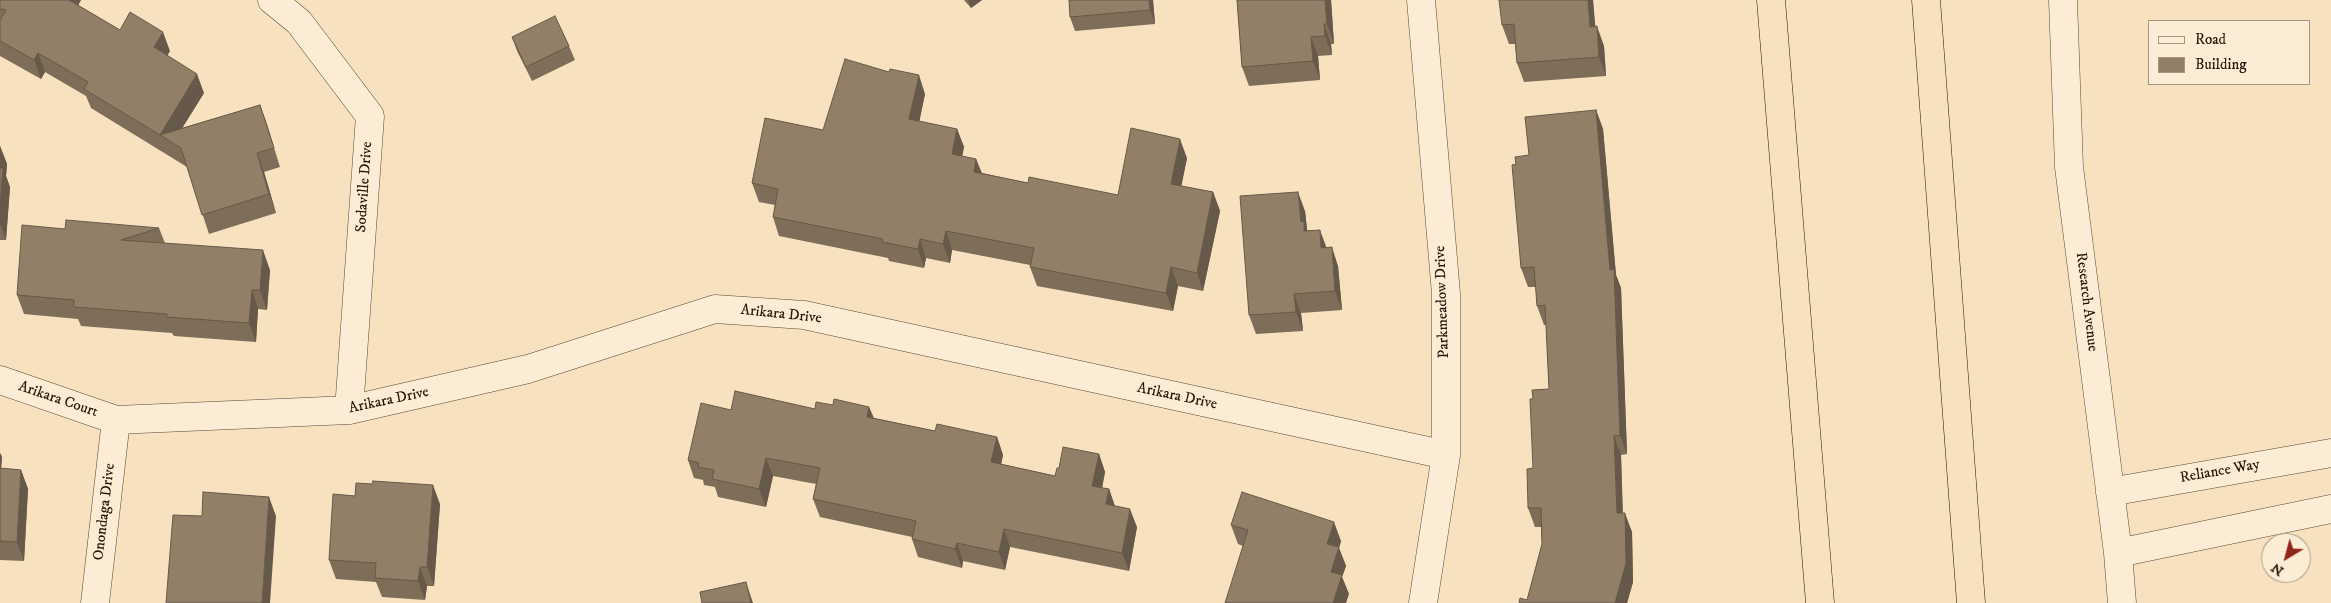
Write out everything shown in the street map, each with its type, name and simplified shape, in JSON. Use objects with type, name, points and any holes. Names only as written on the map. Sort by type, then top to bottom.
[{"type":"highway","points":[[1771,0],[1820,603]]},
{"type":"highway","points":[[1926,0],[1971,603]]},
{"type":"street","name":"Sodaville Drive","points":[[272,0],[299,22],[370,116],[349,410]]},
{"type":"street","name":"Parkmeadow Drive","points":[[1421,0],[1446,294],[1446,455],[1423,603]]},
{"type":"street","name":"Research Avenue","points":[[2063,0],[2068,167],[2118,553],[2122,603]]},
{"type":"street","name":"Arikara Drive","points":[[116,420],[349,410],[528,369],[715,309],[804,315],[1446,455]]},
{"type":"street","name":"Arikara Court","points":[[0,380],[116,420]]},
{"type":"street","name":"Onondaga Drive","points":[[95,603],[116,420]]},
{"type":"street","name":"Reliance Way","points":[[2110,492],[2331,453]]},
{"type":"street","points":[[2118,553],[2331,509]]},
{"type":"building","points":[[0,0],[69,0],[120,30],[130,12],[163,32],[154,47],[197,74],[160,135],[84,89],[88,82],[38,53],[34,60],[0,41],[0,20],[6,10],[0,9]]},
{"type":"building","points":[[1069,0],[1149,0],[1150,10],[1070,17]]},
{"type":"building","points":[[1237,0],[1325,0],[1327,24],[1324,24],[1325,36],[1311,37],[1313,61],[1242,67]]},
{"type":"building","points":[[1499,0],[1588,0],[1590,27],[1597,26],[1599,57],[1517,63],[1514,24],[1502,25]]},
{"type":"building","points":[[555,16],[569,46],[526,67],[512,37]]},
{"type":"building","points":[[845,59],[889,72],[890,69],[919,75],[909,119],[957,129],[952,154],[976,159],[974,172],[1028,183],[1029,177],[1118,195],[1131,128],[1180,139],[1171,184],[1213,192],[1197,273],[1171,267],[1166,293],[1030,267],[1034,248],[946,231],[943,244],[920,239],[918,249],[882,242],[883,239],[773,217],[778,189],[752,183],[765,118],[823,130]]},
{"type":"building","points":[[260,105],[274,148],[257,153],[269,194],[202,215],[181,148],[160,135]]},
{"type":"building","points":[[1596,110],[1610,270],[1614,269],[1620,435],[1614,436],[1617,513],[1625,513],[1626,563],[1615,603],[1519,603],[1520,598],[1527,600],[1542,544],[1541,508],[1528,508],[1527,469],[1533,468],[1530,399],[1533,399],[1532,390],[1549,389],[1545,305],[1537,306],[1534,267],[1521,268],[1512,165],[1516,164],[1515,157],[1529,155],[1525,117]]},
{"type":"building","points":[[0,168],[3,168],[0,211]]},
{"type":"building","points":[[1298,192],[1301,222],[1304,221],[1304,231],[1320,230],[1321,248],[1332,247],[1335,291],[1294,294],[1296,312],[1249,315],[1240,196]]},
{"type":"building","points":[[66,220],[159,228],[121,240],[263,250],[260,290],[252,290],[249,323],[74,307],[74,300],[17,295],[22,225],[65,229]]},
{"type":"building","points":[[735,391],[815,409],[816,402],[833,405],[834,399],[869,407],[867,417],[935,431],[937,424],[997,437],[991,462],[1055,476],[1057,468],[1059,468],[1063,447],[1099,454],[1092,486],[1109,489],[1106,504],[1130,509],[1122,553],[1004,529],[999,552],[957,543],[955,549],[912,539],[916,521],[813,499],[820,468],[766,458],[759,489],[712,479],[714,470],[698,467],[699,463],[688,460],[701,403],[731,410]]},
{"type":"building","points":[[0,468],[21,470],[17,542],[0,541]]},
{"type":"building","points":[[373,481],[433,485],[427,567],[420,567],[418,581],[375,578],[376,563],[329,560],[333,494],[355,496],[356,483],[372,484]]},
{"type":"building","points":[[203,492],[269,497],[262,603],[166,603],[173,515],[202,516]]},
{"type":"building","points":[[1242,492],[1334,522],[1327,544],[1339,547],[1331,572],[1342,575],[1333,603],[1225,603],[1248,530],[1231,525]]},
{"type":"building","points":[[746,582],[751,603],[702,603],[700,592]]}]
